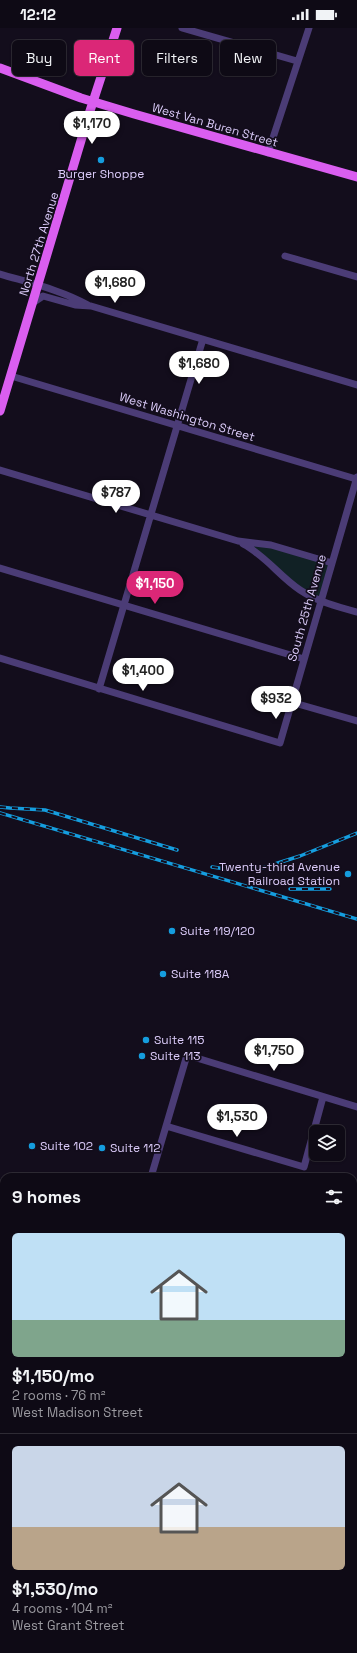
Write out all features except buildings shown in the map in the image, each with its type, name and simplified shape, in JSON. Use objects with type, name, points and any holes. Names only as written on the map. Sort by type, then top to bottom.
[{"type":"main road","name":"North 27th Avenue","points":[[0,411],[93,102],[117,28]]},
{"type":"main road","name":"West Van Buren Street","points":[[0,68],[93,102],[268,153],[357,177]]},
{"type":"street","points":[[182,28],[298,61]]},
{"type":"street","points":[[268,153],[309,28]]},
{"type":"street","points":[[285,256],[357,277]]},
{"type":"street","points":[[0,274],[77,299],[91,306],[357,385]]},
{"type":"street","points":[[34,302],[43,296],[75,305],[91,306]]},
{"type":"street","points":[[0,658],[99,689],[203,339]]},
{"type":"street","name":"West Washington Street","points":[[11,376],[357,478]]},
{"type":"street","points":[[0,470],[238,541],[271,545],[332,563]]},
{"type":"street","name":"South 25th Avenue","points":[[99,689],[280,742],[332,563],[354,498],[357,478]]},
{"type":"street","points":[[238,541],[261,555],[300,591],[357,612]]},
{"type":"street","points":[[0,568],[304,659]]},
{"type":"street","points":[[292,702],[357,721]]},
{"type":"street","points":[[153,1173],[187,1056],[357,1107]]},
{"type":"street","points":[[166,1126],[304,1167],[323,1097]]},
{"type":"shaded area","points":[[238,541],[258,544],[332,563],[321,600],[309,595]]},
{"type":"railway","points":[[0,807],[45,810],[177,850]]},
{"type":"railway","points":[[0,813],[357,919]]},
{"type":"railway","points":[[212,867],[233,870],[262,868],[300,856],[357,833]]},
{"type":"railway","points":[[290,889],[330,889]]},
{"type":"place","name":"Burger Shoppe","points":[[101,160]]},
{"type":"place","name":"Twenty-third Avenue Railroad Station","points":[[348,874]]},
{"type":"place","name":"Suite 119/120","points":[[172,931]]},
{"type":"place","name":"Suite 118A","points":[[163,974]]},
{"type":"place","name":"Suite 115","points":[[146,1040]]},
{"type":"place","name":"Suite 113","points":[[142,1056]]},
{"type":"place","name":"Suite 102","points":[[32,1146]]},
{"type":"place","name":"Suite 112","points":[[102,1148]]}]
